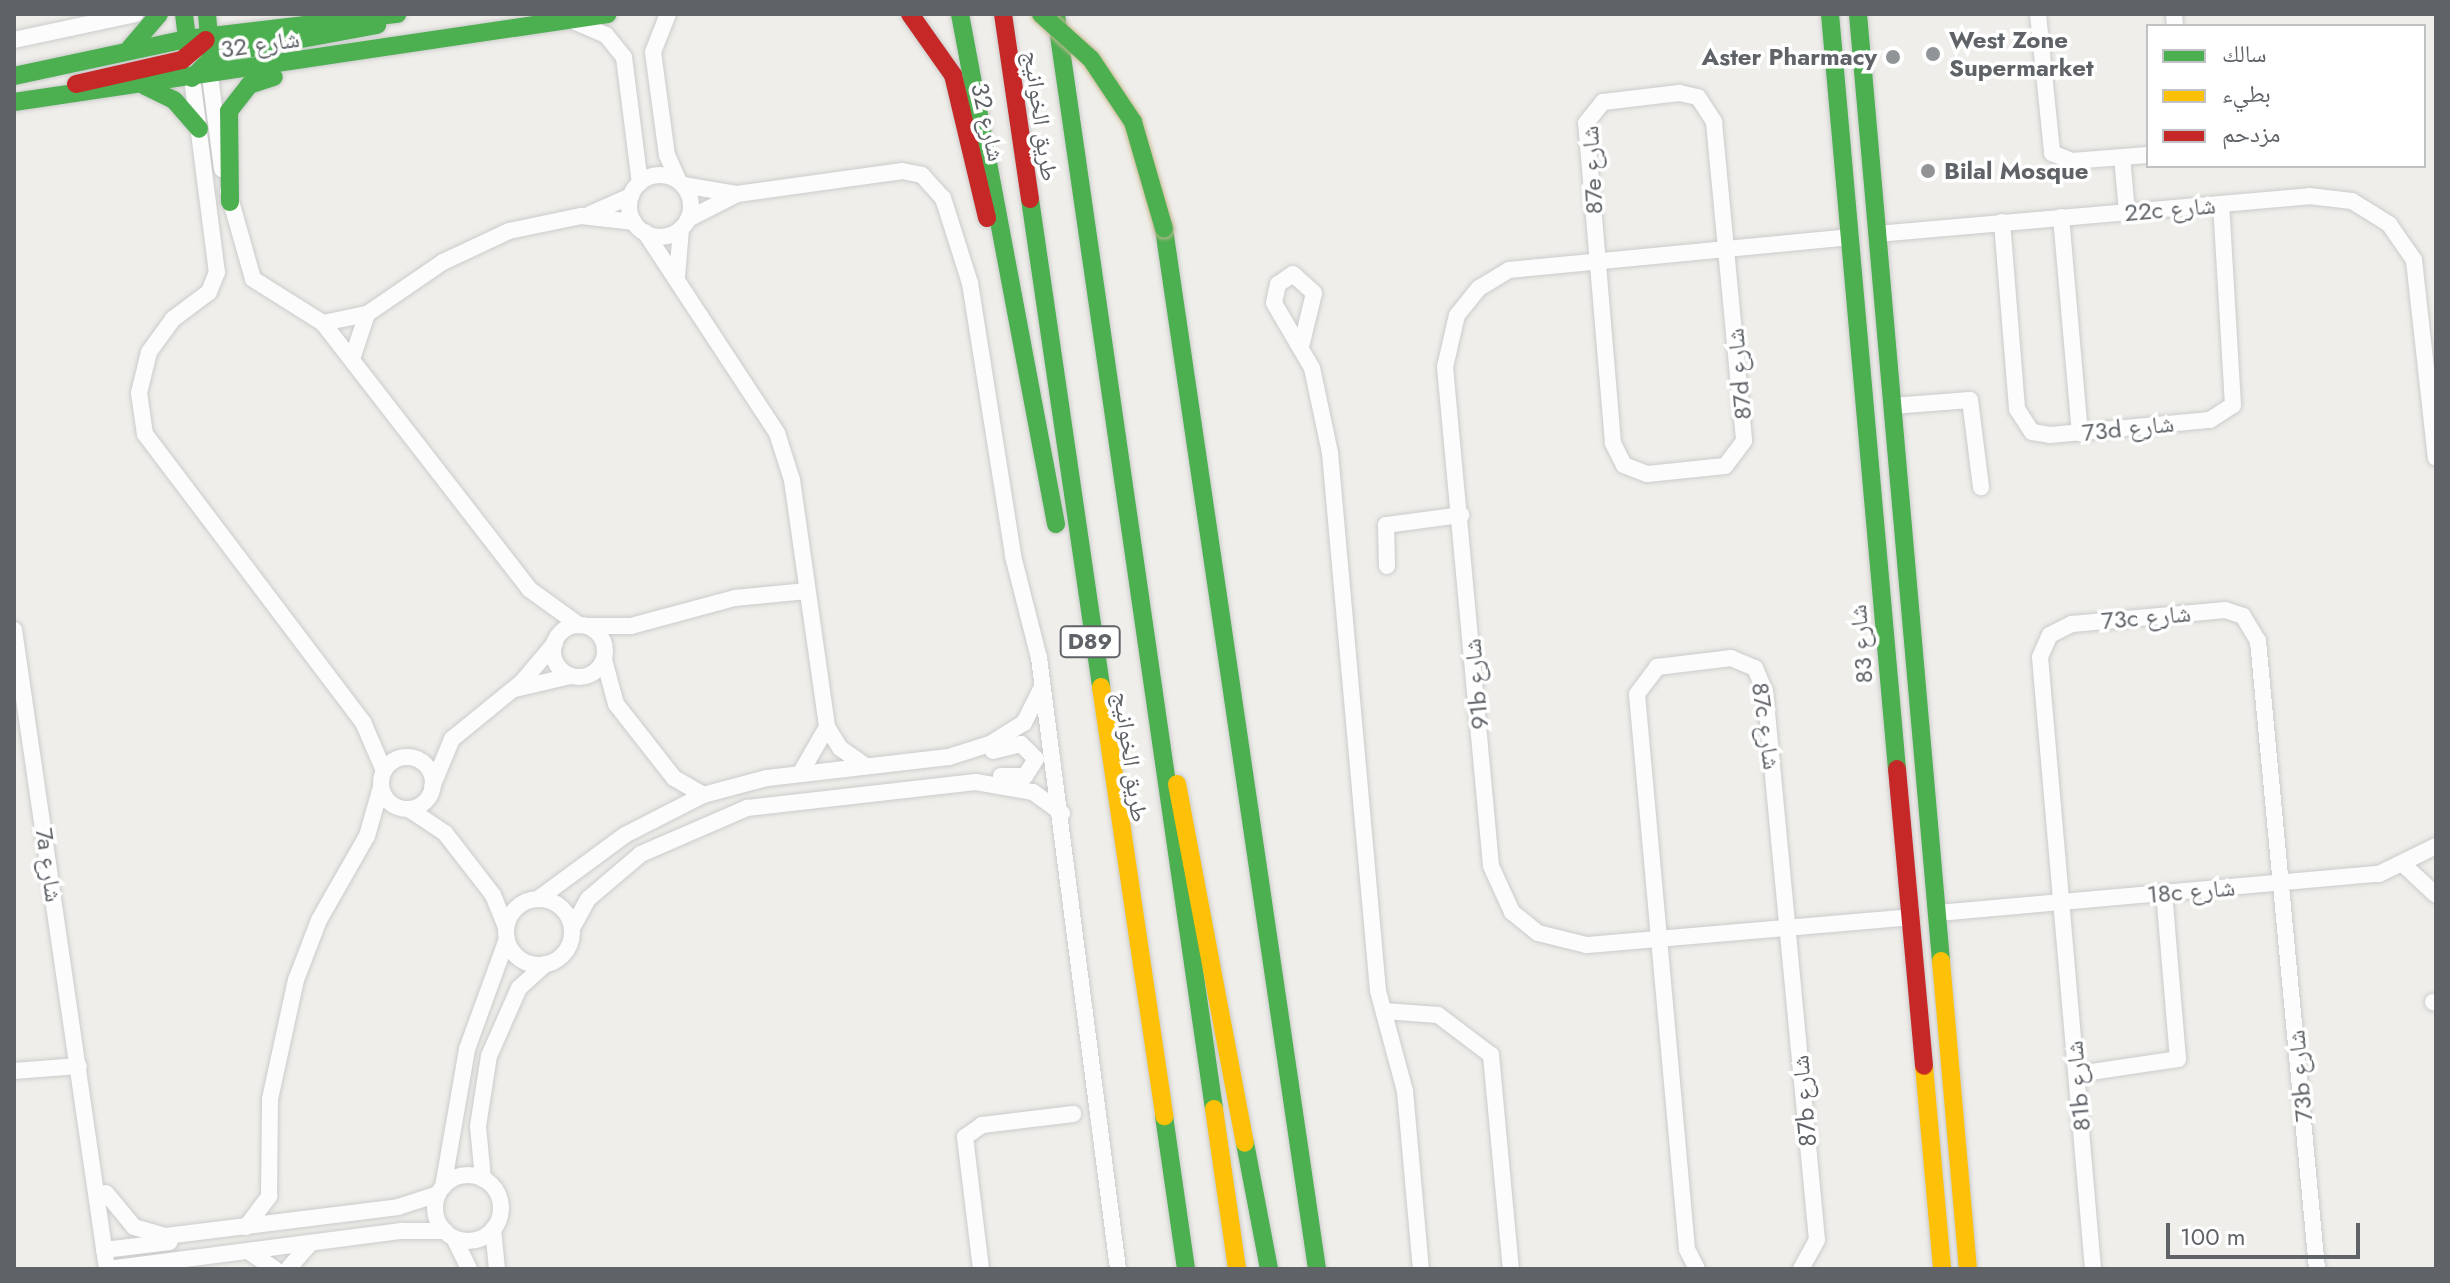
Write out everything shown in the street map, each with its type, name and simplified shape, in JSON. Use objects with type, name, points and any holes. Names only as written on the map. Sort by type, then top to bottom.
[{"type":"main road","points":[[130,48],[159,14]]},
{"type":"main road","points":[[184,14],[188,48],[201,77]]},
{"type":"main road","points":[[201,77],[210,57],[207,14]]},
{"type":"main road","points":[[240,14],[327,21]]},
{"type":"main road","name":"شارع 32","points":[[209,36],[398,14]]},
{"type":"main road","name":"شارع 32","points":[[14,102],[319,60],[608,14]]},
{"type":"main road","name":"شارع 32","points":[[910,14],[953,75],[1000,252]]},
{"type":"main road","points":[[960,14],[1000,252],[1105,748]]},
{"type":"main road","name":"طريق الخوانيج","points":[[1003,14],[1105,748],[1184,1269]]},
{"type":"main road","points":[[1041,14],[1091,59],[1133,122],[1164,229],[1317,1269]]},
{"type":"main road","name":"طريق الخوانيج","points":[[1056,14],[1237,1269]]},
{"type":"main road","name":"شارع 83","points":[[1830,14],[1942,1269]]},
{"type":"main road","points":[[1858,14],[1968,1269]]},
{"type":"main road","points":[[210,57],[358,33],[389,15]]},
{"type":"main road","points":[[33,99],[188,48],[209,36]]},
{"type":"main road","name":"شارع 32","points":[[14,76],[41,72],[130,48],[188,48]]},
{"type":"main road","points":[[230,202],[227,122],[234,101],[249,85],[319,60]]},
{"type":"main road","points":[[14,87],[41,72]]},
{"type":"main road","points":[[140,85],[174,100],[199,129]]},
{"type":"main road","points":[[1162,742],[1191,835],[1269,1269]]},
{"type":"main road","points":[[1911,917],[1924,933],[1934,1025],[1947,1028]]},
{"type":"street","points":[[14,40],[135,14]]},
{"type":"street","points":[[668,14],[653,52],[667,155],[680,182],[684,224],[678,282]]},
{"type":"street","points":[[2038,14],[2052,153],[2064,161],[2146,155]]},
{"type":"street","points":[[568,20],[606,35],[624,57],[639,227],[777,433],[807,591],[827,727],[840,748],[866,766]]},
{"type":"street","points":[[201,77],[199,129],[217,272],[209,292],[173,319],[149,352],[139,393],[145,434],[363,722],[389,803],[407,809],[445,833],[493,895],[506,934],[521,960],[546,964]]},
{"type":"street","points":[[201,77],[230,202],[253,279],[323,323],[529,589],[602,639],[616,704],[674,778],[703,795]]},
{"type":"street","name":"87e شارع","points":[[1598,259],[1586,123],[1603,102],[1650,93],[1689,94],[1711,112],[1727,248]]},
{"type":"street","points":[[2122,157],[2127,212]]},
{"type":"street","points":[[323,323],[367,314],[486,239],[581,216],[635,190],[654,175],[737,194],[892,172],[922,175],[938,189],[962,251],[1016,573],[1043,685],[1062,813],[1072,949],[1118,1269]]},
{"type":"street","points":[[581,216],[639,227],[659,237],[737,194]]},
{"type":"street","name":"22c شارع","points":[[1877,234],[2309,196],[2352,201],[2389,224],[2420,282],[2436,458]]},
{"type":"street","name":"73d شارع","points":[[2002,222],[2019,418],[2040,435],[2080,433],[2210,420],[2233,405],[2221,205]]},
{"type":"street","points":[[2061,217],[2080,433]]},
{"type":"street","points":[[1598,259],[1851,237]]},
{"type":"street","name":"87d شارع","points":[[1598,259],[1614,451],[1631,470],[1647,474],[1725,466],[1743,448],[1727,248]]},
{"type":"street","name":"91b شارع","points":[[1598,259],[1493,278],[1457,315],[1445,367],[1495,883],[1512,912],[1538,933],[1587,945],[1660,939]]},
{"type":"street","points":[[352,359],[367,314]]},
{"type":"street","points":[[1302,343],[1330,453],[1384,1011],[1405,1091],[1421,1269]]},
{"type":"street","points":[[1892,406],[1970,400],[1981,487]]},
{"type":"street","points":[[1387,566],[1386,525],[1461,515]]},
{"type":"street","points":[[306,1219],[283,1210],[270,1188],[270,1099],[285,1019],[319,920],[367,836],[382,779],[406,757],[452,739],[510,691],[555,643],[583,626],[642,624],[735,598],[807,591]]},
{"type":"street","name":"73c شارع","points":[[2060,903],[2043,646],[2072,624],[2234,612],[2255,631],[2282,883]]},
{"type":"street","points":[[510,691],[571,676],[587,677],[642,624]]},
{"type":"street","name":"7a شارع","points":[[14,630],[78,1062],[113,1269]]},
{"type":"street","points":[[555,643],[558,666],[571,676]]},
{"type":"street","name":"87c شارع","points":[[1660,939],[1637,694],[1657,667],[1700,659],[1740,659],[1764,682],[1788,927]]},
{"type":"street","points":[[949,757],[1016,730],[1043,685]]},
{"type":"street","points":[[800,774],[827,727]]},
{"type":"street","points":[[367,836],[407,809],[425,802],[452,739]]},
{"type":"street","points":[[469,1269],[436,1214],[467,1049],[516,908],[538,899],[625,835],[703,795],[800,774],[949,757],[1021,744],[1036,759],[1025,776],[775,803],[694,825],[617,872],[572,928],[563,955],[546,964],[519,988],[489,1056],[478,1126],[483,1179],[500,1202],[493,1229],[497,1269]]},
{"type":"street","points":[[406,757],[423,763],[432,787]]},
{"type":"street","points":[[952,782],[1024,789],[1062,813]]},
{"type":"street","name":"18c شارع","points":[[1938,913],[2282,883],[2405,866],[2436,846]]},
{"type":"street","points":[[2405,866],[2436,895]]},
{"type":"street","name":"73b شارع","points":[[2282,883],[2317,1269]]},
{"type":"street","points":[[2078,1074],[2178,1059],[2164,894]]},
{"type":"street","points":[[538,899],[564,910],[572,928]]},
{"type":"street","name":"81b شارع","points":[[2060,903],[2078,1074],[2093,1269]]},
{"type":"street","points":[[1697,1269],[1687,1249],[1660,939],[1911,917]]},
{"type":"street","name":"87b شارع","points":[[1788,927],[1817,1240],[1801,1269]]},
{"type":"street","points":[[1384,1011],[1448,1019],[1491,1055],[1511,1269]]},
{"type":"street","points":[[14,1070],[78,1062]]},
{"type":"street","name":"7a شارع","points":[[84,1100],[106,1193],[110,1250]]},
{"type":"street","points":[[981,1269],[965,1137],[982,1125],[1073,1114]]},
{"type":"street","points":[[110,1250],[306,1219],[441,1191],[466,1176],[483,1179]]},
{"type":"street","points":[[246,1227],[270,1188]]},
{"type":"street","points":[[106,1193],[144,1232],[199,1235]]},
{"type":"street","points":[[113,1269],[310,1244],[449,1235],[475,1240],[493,1229]]},
{"type":"street","points":[[288,1269],[310,1244]]},
{"type":"street","points":[[249,1253],[275,1269]]},
{"type":"street","points":[[165,1269],[199,1259]]},
{"type":"traffic: fast","points":[[130,48],[159,14]]},
{"type":"traffic: fast","points":[[184,14],[189,53]]},
{"type":"traffic: fast","points":[[207,14],[210,51]]},
{"type":"traffic: fast","points":[[14,76],[187,39],[398,14]]},
{"type":"traffic: fast","points":[[14,102],[608,14]]},
{"type":"traffic: fast","points":[[960,14],[1056,524]]},
{"type":"traffic: fast","points":[[1041,14],[1091,59],[1133,122],[1164,229]]},
{"type":"traffic: fast","points":[[1830,14],[1897,769]]},
{"type":"traffic: fast","points":[[1858,14],[1941,961]]},
{"type":"traffic: fast","points":[[1056,15],[1214,1109]]},
{"type":"traffic: fast","points":[[192,78],[215,55],[377,25]]},
{"type":"traffic: fast","points":[[230,202],[229,111],[249,85],[274,77]]},
{"type":"traffic: fast","points":[[145,86],[174,100],[199,129]]},
{"type":"traffic: fast","points":[[1030,199],[1101,687]]},
{"type":"traffic: fast","points":[[1164,229],[1317,1269]]},
{"type":"traffic: fast","points":[[1164,1116],[1186,1269]]},
{"type":"traffic: fast","points":[[1245,1143],[1269,1269]]},
{"type":"traffic: slow","points":[[1101,687],[1164,1116]]},
{"type":"traffic: slow","points":[[1177,784],[1245,1143]]},
{"type":"traffic: slow","points":[[1941,961],[1968,1269]]},
{"type":"traffic: slow","points":[[1924,1066],[1942,1269]]},
{"type":"traffic: slow","points":[[1214,1109],[1237,1269]]},
{"type":"traffic: jam","points":[[910,14],[953,75],[987,218]]},
{"type":"traffic: jam","points":[[1003,14],[1030,199]]},
{"type":"traffic: jam","points":[[76,84],[182,60],[206,40]]},
{"type":"traffic: jam","points":[[1897,769],[1924,1066]]},
{"type":"place","name":"West Zone Supermarket","points":[[1933,54]]},
{"type":"place","name":"Aster Pharmacy","points":[[1893,57]]},
{"type":"place","name":"Bilal Mosque","points":[[1928,171]]}]
